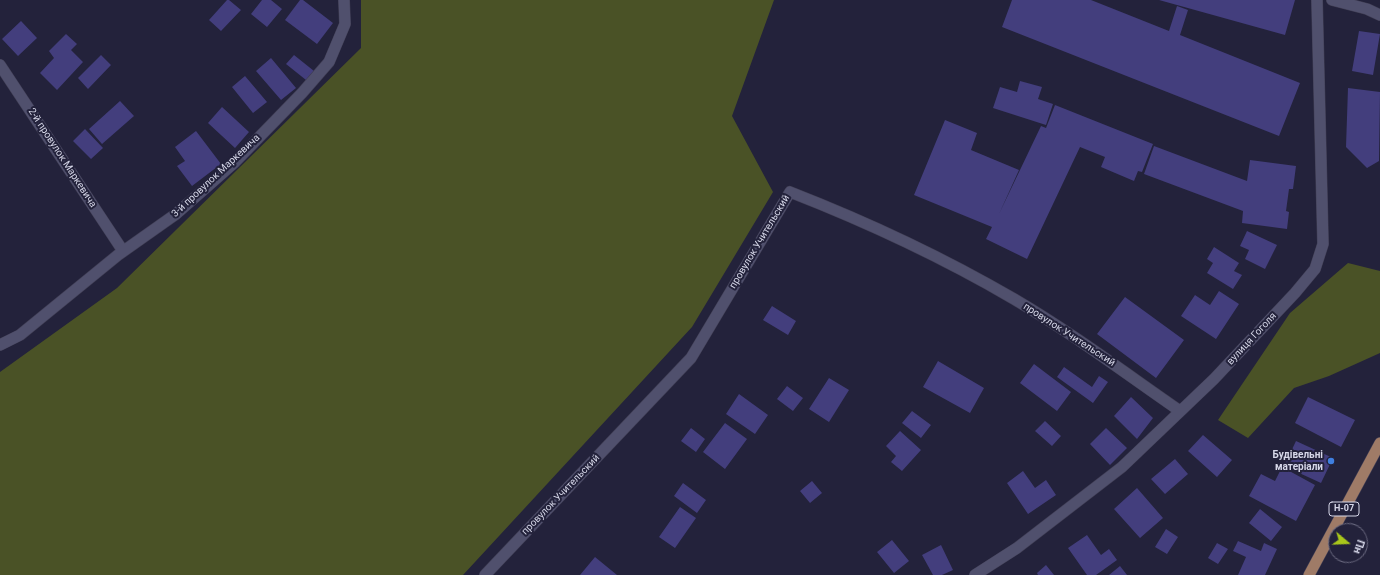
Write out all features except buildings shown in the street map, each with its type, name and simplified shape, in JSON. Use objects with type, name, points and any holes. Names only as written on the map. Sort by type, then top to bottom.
[{"type":"main road","name":"Н-07","points":[[1308,575],[1380,443]]},
{"type":"street","name":"3-й провулок Маркевича","points":[[0,345],[20,335],[123,251],[182,209],[235,162],[302,93],[329,62],[344,24],[344,0]]},
{"type":"street","name":"вулиця Гоголя","points":[[975,575],[1017,548],[1122,467],[1214,378],[1295,293],[1315,269],[1322,244],[1317,0]]},
{"type":"street","points":[[1332,0],[1367,9],[1380,15]]},
{"type":"street","name":"2-й провулок Маркевича","points":[[0,64],[123,251]]},
{"type":"street","name":"провулок Учительский","points":[[485,575],[691,358],[790,192],[814,201],[922,249],[1014,299],[1082,342],[1180,411]]},
{"type":"green space","points":[[361,0],[774,0],[732,116],[773,192],[692,327],[463,575],[0,575],[0,372],[117,288],[361,48]]},
{"type":"green space","points":[[1348,263],[1380,271],[1380,353],[1329,376],[1294,388],[1248,438],[1218,420],[1290,313]]},
{"type":"place","name":"Будівельні матеріали","points":[[1331,461]]}]
